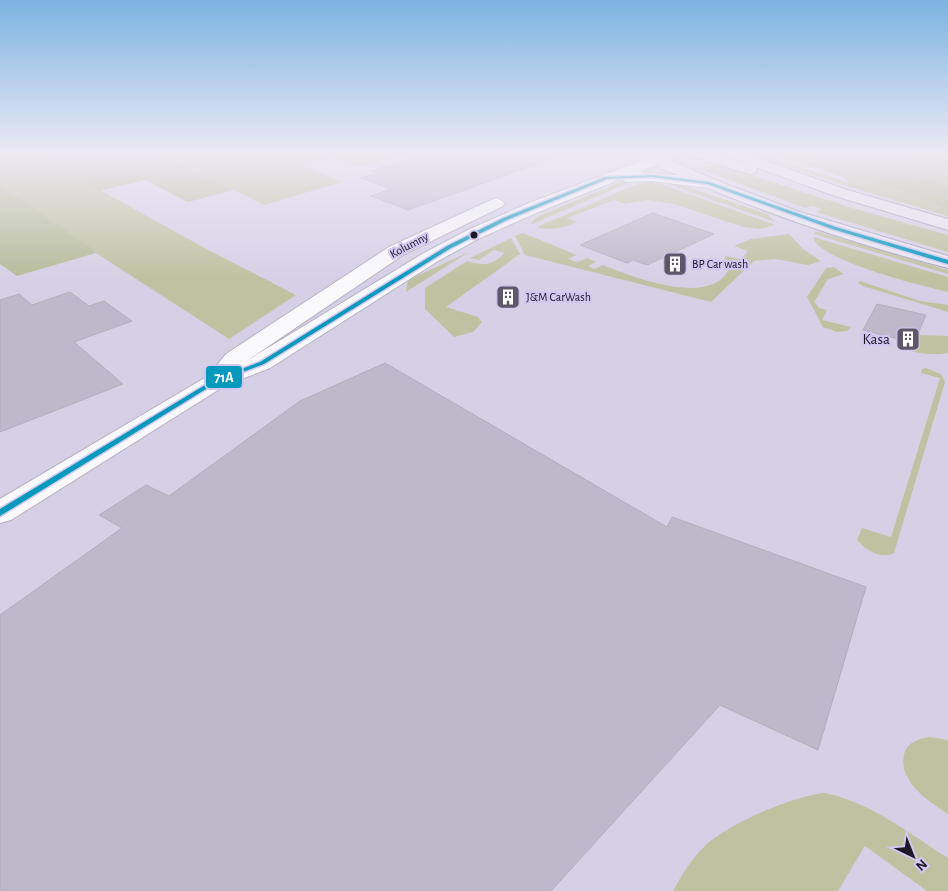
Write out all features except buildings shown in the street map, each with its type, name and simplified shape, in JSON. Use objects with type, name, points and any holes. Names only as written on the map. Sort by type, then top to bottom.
[{"type":"main road","points":[[745,196],[834,228],[948,262]]},
{"type":"main road","points":[[850,196],[948,225]]},
{"type":"street","name":"Kolumny","points":[[0,513],[217,380],[262,363],[432,257],[474,234],[565,196]]},
{"type":"street","name":"Kolumny","points":[[217,380],[234,358],[360,273],[432,233],[511,197]]},
{"type":"green space","points":[[0,196],[14,196],[96,253],[17,276],[0,264]]},
{"type":"green space","points":[[14,196],[110,196],[210,251],[296,295],[229,339],[96,253]]},
{"type":"green space","points":[[175,196],[212,196],[188,202]]},
{"type":"green space","points":[[245,196],[296,196],[264,205]]},
{"type":"green space","points":[[588,196],[599,196],[532,224],[537,217]]},
{"type":"green space","points":[[611,196],[693,196],[775,225],[760,229],[743,227],[674,204],[648,200],[625,204],[614,200],[567,218],[577,222],[567,226],[552,229],[537,227]]},
{"type":"green space","points":[[701,196],[713,196],[767,214],[775,222]]},
{"type":"green space","points":[[771,196],[814,196],[948,235],[948,252],[816,212],[822,209],[813,206],[805,208]]},
{"type":"green space","points":[[879,196],[948,196],[948,216]]},
{"type":"green space","points":[[913,196],[948,196],[948,210]]},
{"type":"green space","points":[[815,231],[948,270],[948,274],[814,234]]},
{"type":"green space","points":[[523,233],[577,255],[568,259],[577,262],[587,258],[596,262],[588,266],[594,269],[603,265],[649,281],[687,288],[704,287],[718,282],[728,271],[724,262],[725,256],[741,259],[748,251],[734,246],[751,239],[789,234],[803,249],[821,261],[808,265],[776,259],[754,261],[711,302],[525,255],[515,236]]},
{"type":"green space","points":[[813,237],[948,277],[948,292],[896,278],[852,263],[833,255],[819,246]]},
{"type":"green space","points":[[511,238],[520,254],[446,307],[478,317],[482,322],[473,332],[454,337],[425,309],[425,288],[467,261],[479,264],[491,263],[505,253],[494,250],[479,260],[470,258]]},
{"type":"green space","points":[[469,252],[406,292],[408,280]]},
{"type":"green space","points":[[834,267],[844,274],[828,279],[814,302],[819,308],[827,310],[822,320],[851,327],[847,331],[837,332],[823,327],[807,297],[826,268]]},
{"type":"green space","points":[[860,281],[920,301],[948,305],[948,312],[863,286],[858,283]]},
{"type":"green space","points":[[918,335],[948,336],[948,353],[915,352],[908,350],[899,343],[899,340],[915,344]]},
{"type":"green space","points":[[926,368],[941,374],[945,382],[894,553],[879,555],[864,547],[857,540],[862,528],[891,537],[940,378],[921,373],[922,369]]},
{"type":"green space","points":[[930,737],[948,740],[948,814],[917,790],[906,774],[903,765],[905,751],[910,744]]},
{"type":"green space","points":[[824,793],[857,803],[889,819],[948,858],[948,891],[927,891],[865,846],[838,891],[673,891],[692,861],[716,837],[762,812],[796,799]]},
{"type":"transit line","name":"71A","points":[[0,513],[217,380],[262,363],[449,247],[505,219],[563,196]]},
{"type":"transit line","name":"71A","points":[[743,196],[834,228],[948,262]]},
{"type":"place","name":"BP Car wash","points":[[675,264]]},
{"type":"place","name":"J&M CarWash","points":[[508,297]]},
{"type":"place","name":"Kasa","points":[[908,339]]}]
